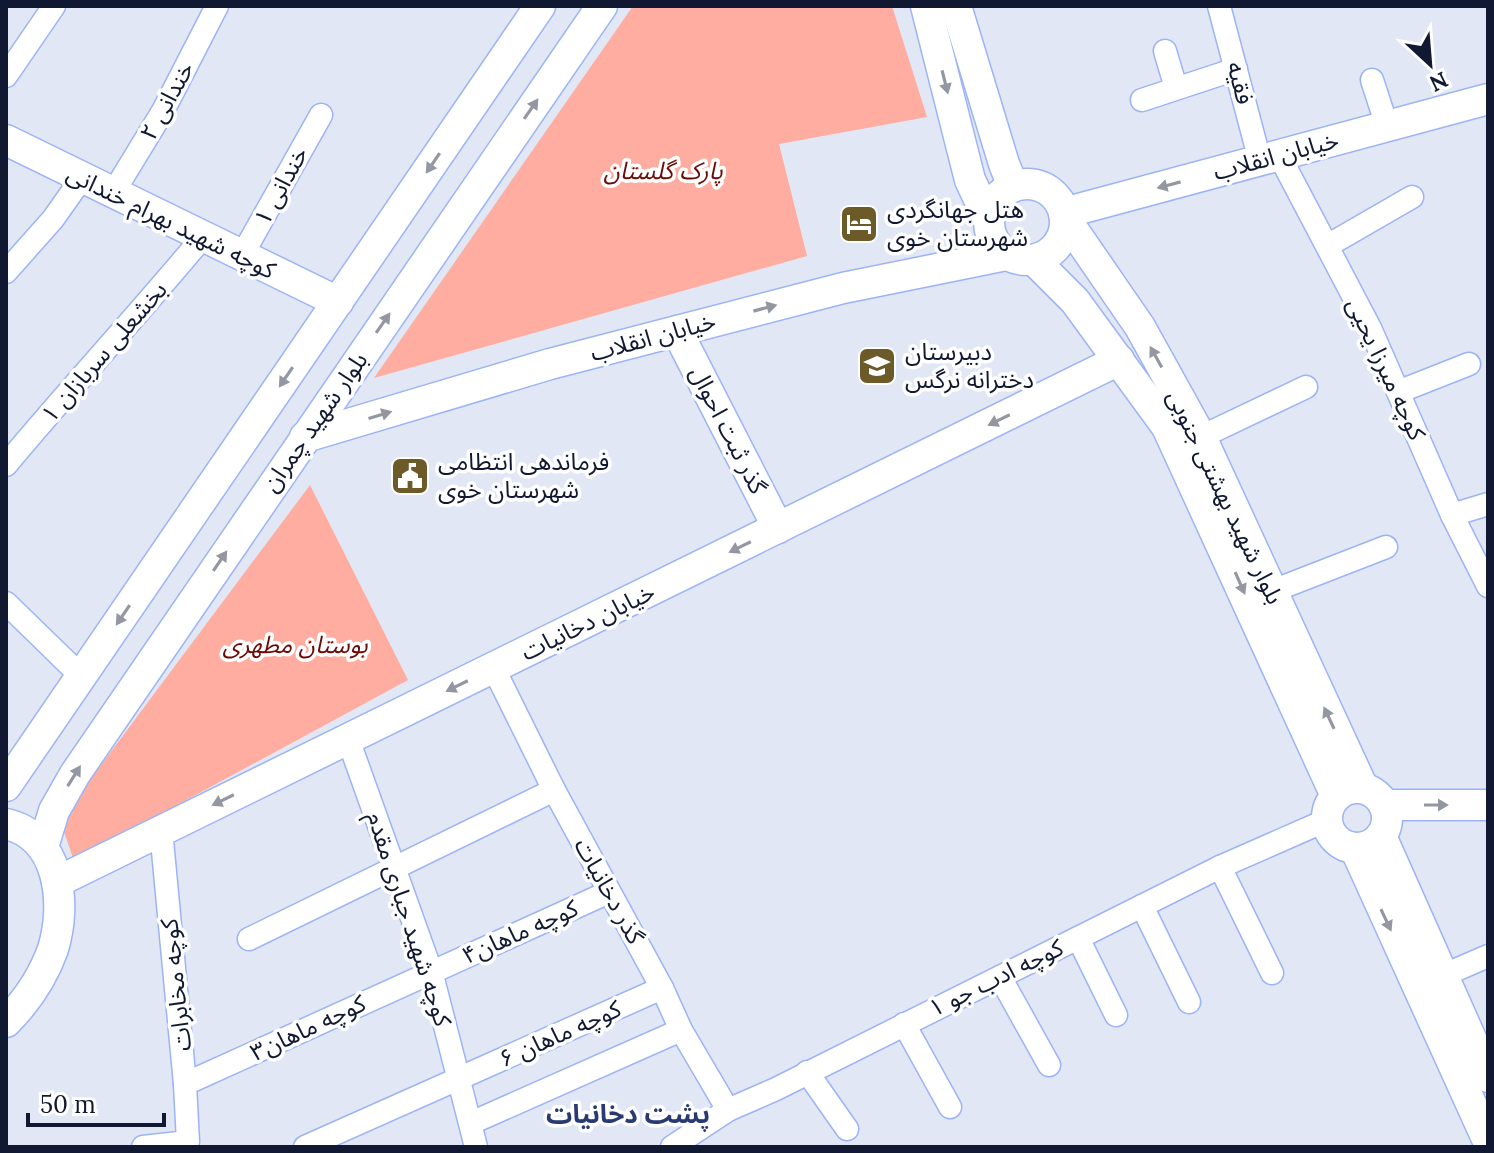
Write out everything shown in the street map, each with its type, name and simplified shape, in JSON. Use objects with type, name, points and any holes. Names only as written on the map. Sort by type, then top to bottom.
[{"type":"main road","name":"بلوار شهید چمران","points":[[6,786],[540,6]]},
{"type":"main road","name":"بلوار شهید چمران","points":[[43,847],[54,811],[75,774],[602,6]]},
{"type":"main road","points":[[926,6],[970,180],[988,218],[992,239],[1020,257],[1045,256],[1060,240],[1065,216],[1059,201],[1050,191],[1026,183],[1013,186],[996,198],[988,218]]},
{"type":"main road","points":[[956,6],[1013,186]]},
{"type":"main road","name":"خیابان انقلاب","points":[[1065,216],[1488,99]]},
{"type":"main road","name":"کوچه شهید بهرام خندانی","points":[[6,140],[338,302]]},
{"type":"main road","name":"بلوار شهید بهشتی جنوبی","points":[[1065,216],[1140,327],[1201,437],[1270,592],[1352,802]]},
{"type":"main road","name":"خیابان انقلاب","points":[[305,437],[550,364],[843,288],[1020,257]]},
{"type":"main road","name":"بلوار شهید بهشتی جنوبی","points":[[1020,257],[1075,301],[1167,427],[1352,802]]},
{"type":"main road","points":[[1075,301],[1076,289],[1082,281],[1107,278]]},
{"type":"main road","name":"گذر ثبت احوال","points":[[677,331],[778,528]]},
{"type":"main road","name":"خیابان دخانیات","points":[[57,882],[1119,360]]},
{"type":"main road","points":[[1352,802],[1488,805]]},
{"type":"main road","points":[[1352,802],[1387,821],[1368,842],[1341,844],[1331,834],[1352,802]]},
{"type":"main road","points":[[6,824],[31,834],[43,847],[52,862],[60,903],[53,948],[31,993],[6,1022]]},
{"type":"main road","points":[[1368,842],[1484,1057]]},
{"type":"main road","points":[[1368,842],[1488,1141]]},
{"type":"street","points":[[6,76],[54,6]]},
{"type":"street","name":"خندانی ۲","points":[[113,193],[163,111],[217,6]]},
{"type":"street","name":"فقیه","points":[[1219,6],[1236,69],[1270,158]]},
{"type":"street","points":[[1165,51],[1176,88]]},
{"type":"street","points":[[1142,100],[1236,69]]},
{"type":"street","points":[[1372,80],[1387,126]]},
{"type":"street","name":"خندانی ۱","points":[[241,257],[321,115]]},
{"type":"street","name":"کوچه میرزا یحیی","points":[[1270,158],[1327,246],[1370,328],[1452,515],[1488,586]]},
{"type":"street","points":[[6,272],[53,219],[82,178]]},
{"type":"street","points":[[1327,246],[1412,197]]},
{"type":"street","name":"بخشعلی سربازان ۱","points":[[6,465],[127,329],[202,238]]},
{"type":"street","points":[[1398,392],[1469,364]]},
{"type":"street","points":[[1201,437],[1306,387]]},
{"type":"street","points":[[1452,515],[1488,504]]},
{"type":"street","points":[[1270,592],[1386,547]]},
{"type":"street","points":[[6,603],[81,676]]},
{"type":"street","name":"گذر دخانیات","points":[[494,669],[554,790],[662,988],[681,1030],[728,1110]]},
{"type":"street","name":"کوچه شهید جباری مقدم","points":[[348,739],[431,971],[476,1147]]},
{"type":"street","points":[[249,939],[554,790]]},
{"type":"street","name":"کوچه ادب جو ۱","points":[[672,1147],[728,1110],[776,1089],[1352,802]]},
{"type":"street","name":"کوچه مخابرات","points":[[143,1147],[188,1142],[161,830]]},
{"type":"street","points":[[1220,867],[1272,973]]},
{"type":"street","name":"کوچه ماهان۴","points":[[431,971],[609,892]]},
{"type":"street","points":[[1142,906],[1189,1002]]},
{"type":"street","points":[[1078,938],[1116,1015]]},
{"type":"street","points":[[1442,976],[1488,956]]},
{"type":"street","name":"کوچه ماهان۳","points":[[185,1084],[431,971]]},
{"type":"street","points":[[1000,977],[1049,1065]]},
{"type":"street","name":"کوچه ماهان ۶","points":[[305,1147],[662,988]]},
{"type":"street","points":[[904,1024],[950,1107]]},
{"type":"street","points":[[471,1123],[681,1030]]},
{"type":"street","points":[[807,1072],[847,1129]]},
{"type":"green space","name":"پارک گلستان","points":[[633,6],[892,6],[927,117],[779,144],[807,256],[374,378]]},
{"type":"green space","name":"بوستان مطهری","points":[[310,485],[408,680],[74,861],[60,820]]},
{"type":"place","name":"هتل جهانگردی شهرستان خوی","points":[[859,224]]},
{"type":"place","name":"دبیرستان دخترانه نرگس","points":[[877,366]]},
{"type":"place","name":"فرماندهی انتظامی شهرستان خوی","points":[[410,476]]},
{"type":"district","name":"پشت دخانیات","points":[[628,1114]]}]
